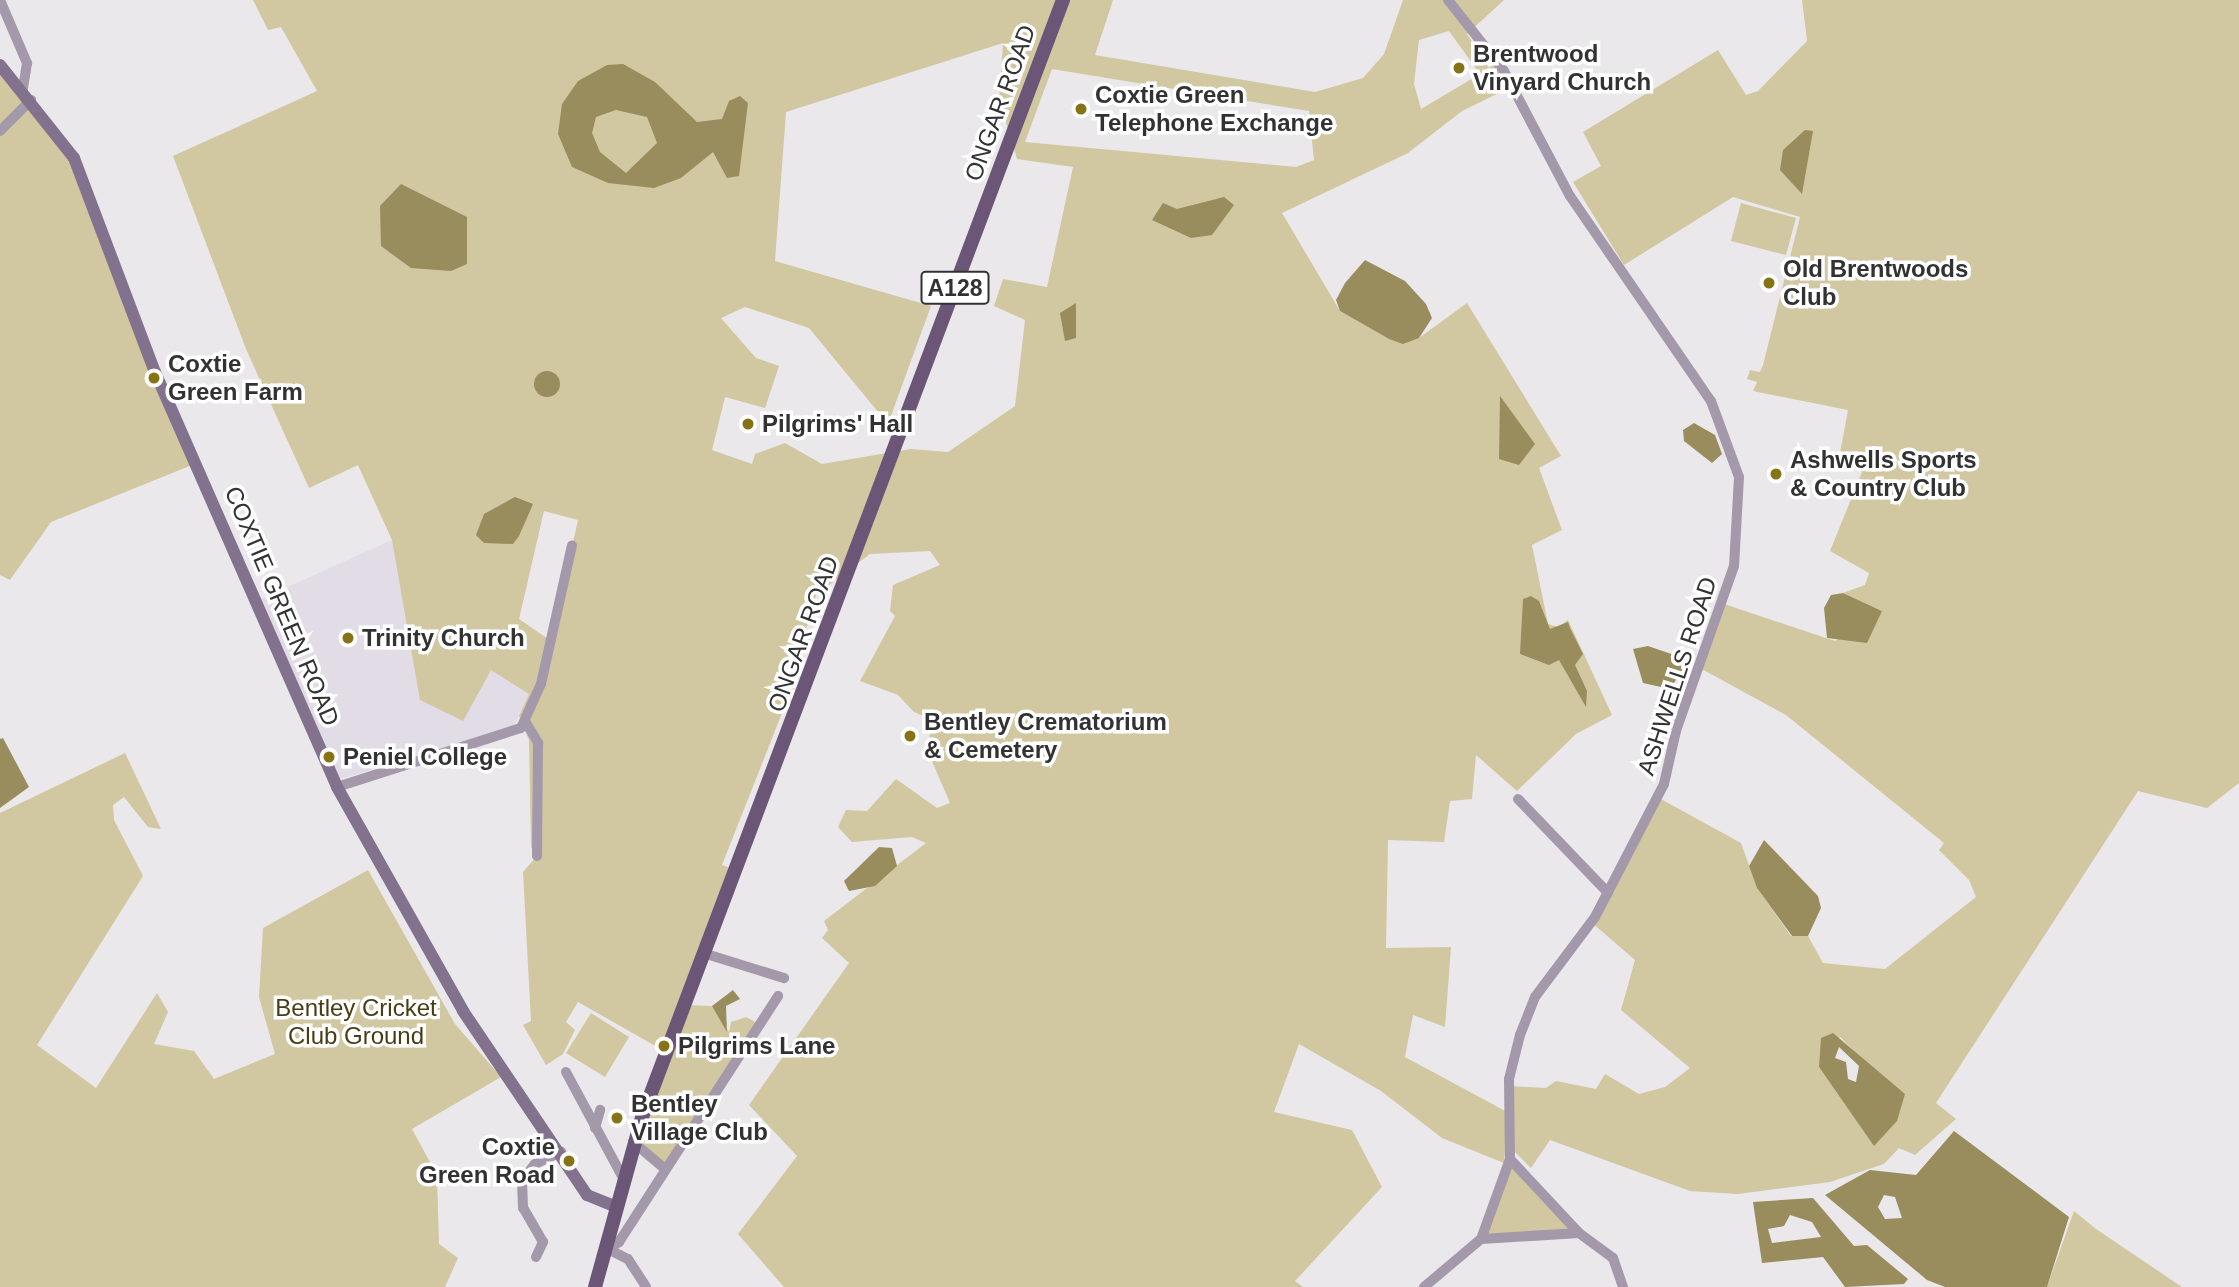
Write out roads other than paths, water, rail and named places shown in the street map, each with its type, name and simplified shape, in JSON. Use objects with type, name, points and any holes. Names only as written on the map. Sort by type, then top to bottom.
[{"type":"main road","name":"ONGAR ROAD","points":[[595,1287],[608,1250],[614,1206],[633,1142],[1063,0]]},
{"type":"street","points":[[0,131],[27,95],[27,63],[1,0]]},
{"type":"street","name":"ASHWELLS ROAD","points":[[1448,0],[1493,54],[1570,196],[1711,401],[1739,477],[1734,566],[1724,604],[1692,681],[1664,784],[1608,893],[1535,998],[1520,1035],[1509,1079],[1510,1159]]},
{"type":"street","name":"COXTIE GREEN ROAD","points":[[0,65],[27,95],[74,158],[155,372],[337,787],[463,1010],[561,1152],[587,1195],[614,1206]]},
{"type":"street","points":[[337,787],[488,744],[525,721],[541,684],[572,545]]},
{"type":"street","points":[[525,721],[538,743],[537,856]]},
{"type":"street","points":[[1517,799],[1608,893]]},
{"type":"street","points":[[703,953],[785,978]]},
{"type":"street","points":[[646,1287],[628,1259],[608,1250],[619,1242],[663,1167],[677,1155],[778,996]]},
{"type":"street","points":[[566,1072],[622,1176]]},
{"type":"street","points":[[596,1128],[600,1110]]},
{"type":"street","points":[[633,1142],[663,1167]]},
{"type":"street","points":[[536,1257],[543,1242],[523,1208],[522,1181],[535,1164],[561,1152]]},
{"type":"street","points":[[1424,1287],[1481,1239],[1510,1159],[1579,1233],[1613,1258],[1623,1287]]},
{"type":"street","points":[[1481,1239],[1579,1233]]},
{"type":"place","name":"Brentwood Vinyard Church","points":[[1459,68]]},
{"type":"place","name":"Coxtie Green Telephone Exchange","points":[[1081,109]]},
{"type":"place","name":"Old Brentwoods Club","points":[[1769,283]]},
{"type":"place","name":"Coxtie Green Farm","points":[[154,378]]},
{"type":"place","name":"Pilgrims' Hall","points":[[748,424]]},
{"type":"place","name":"Ashwells Sports & Country Club","points":[[1776,474]]},
{"type":"place","name":"Trinity Church","points":[[348,638]]},
{"type":"place","name":"Bentley Crematorium & Cemetery","points":[[910,736]]},
{"type":"place","name":"Peniel College","points":[[329,757]]},
{"type":"place","name":"Pilgrims Lane","points":[[664,1046]]},
{"type":"place","name":"Bentley Village Club","points":[[617,1118]]},
{"type":"place","name":"Coxtie Green Road","points":[[569,1161]]},
{"type":"park label","name":"Bentley Cricket Club Ground","points":[[356,1022]]}]
